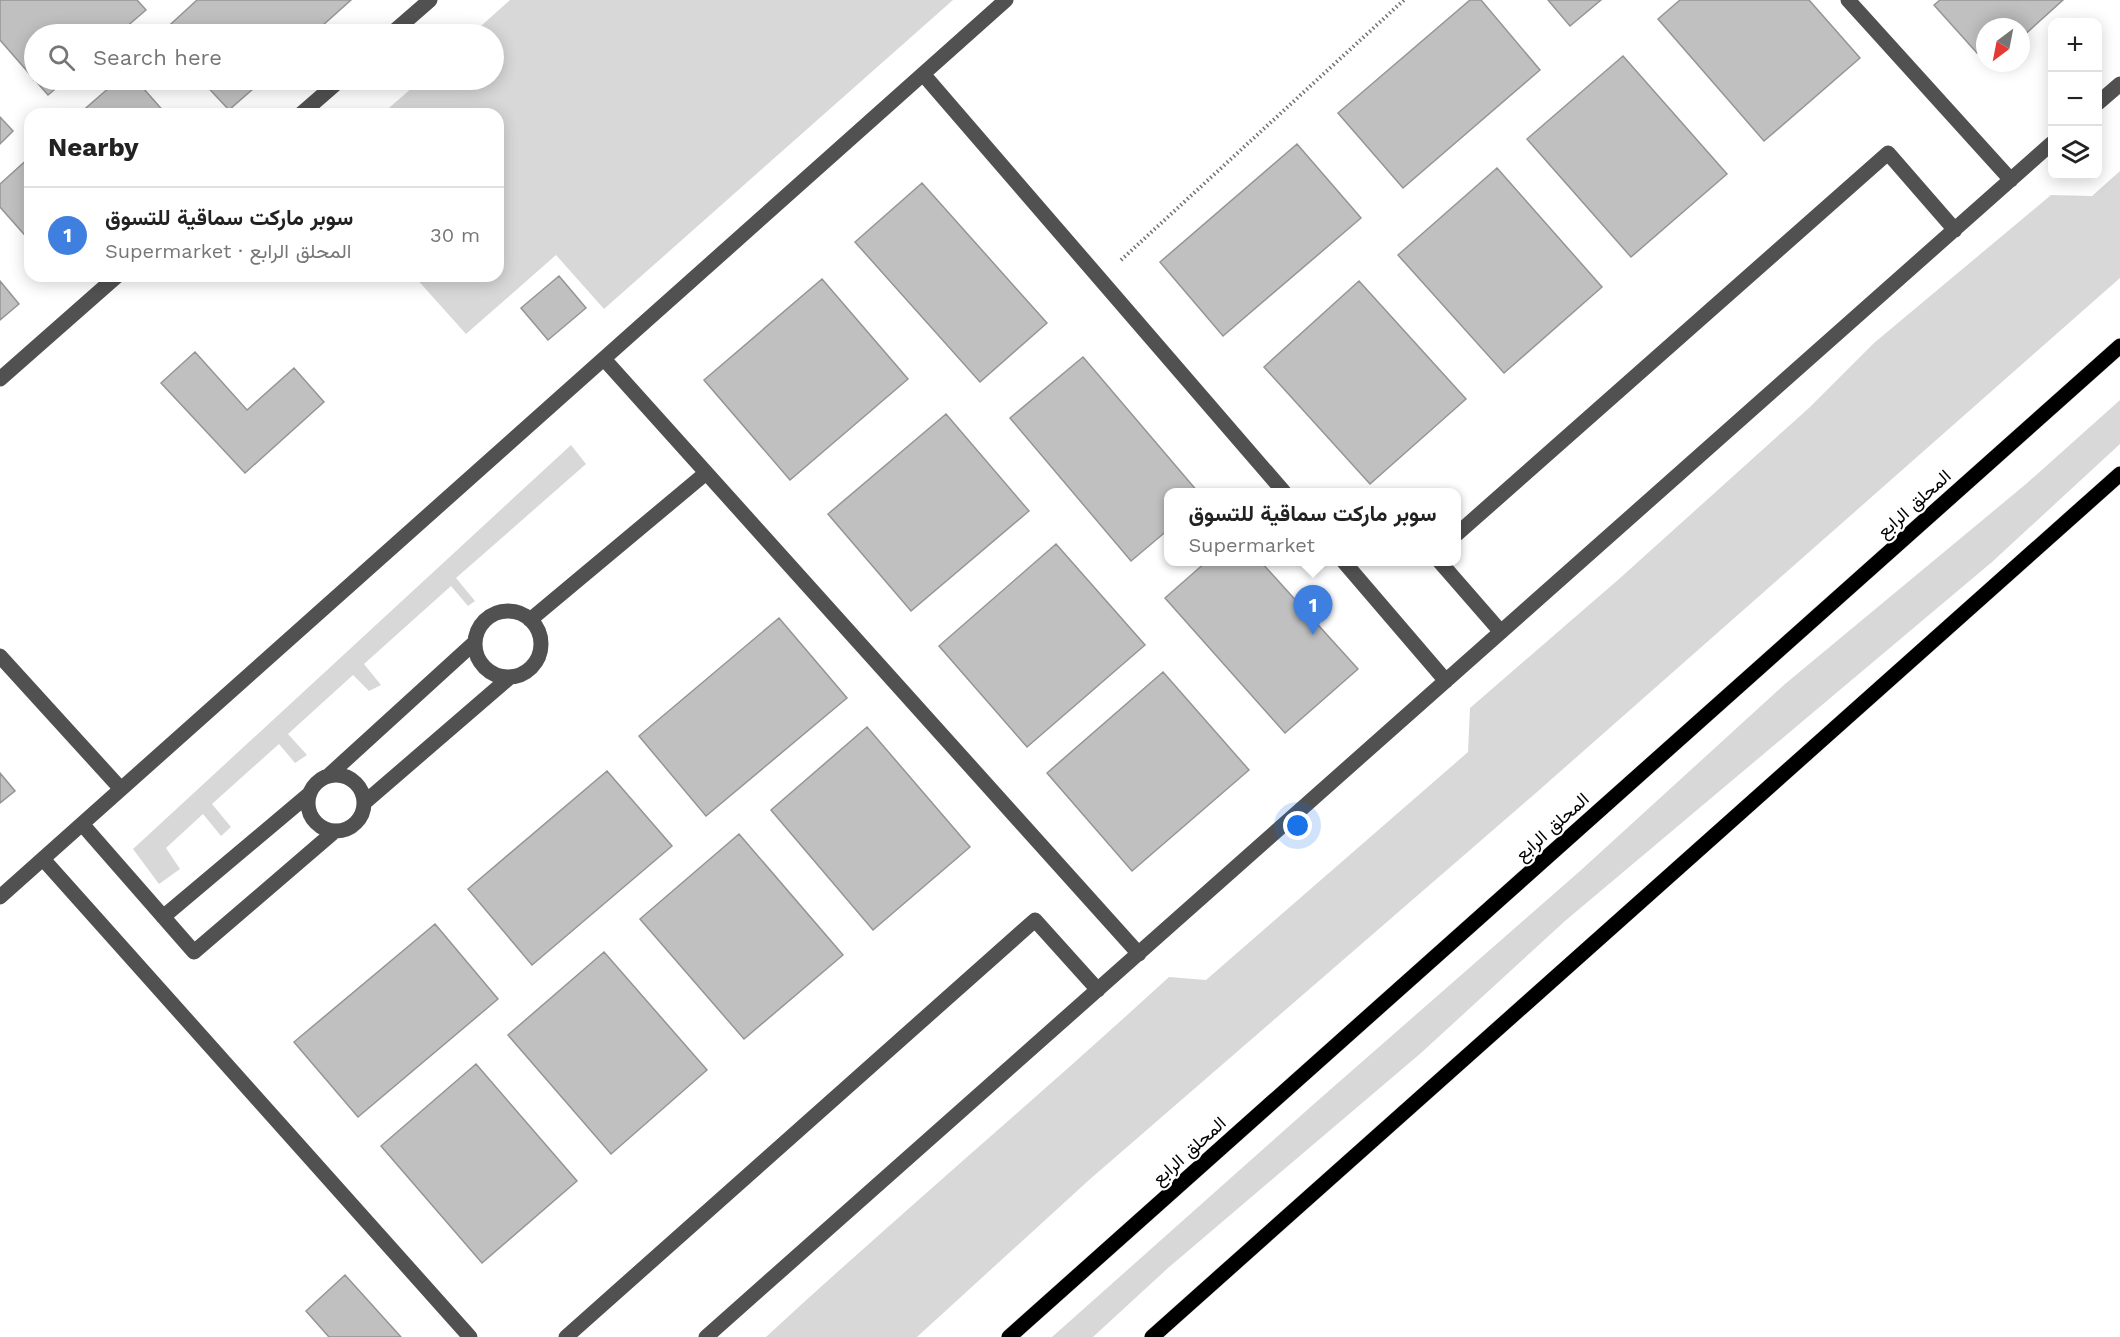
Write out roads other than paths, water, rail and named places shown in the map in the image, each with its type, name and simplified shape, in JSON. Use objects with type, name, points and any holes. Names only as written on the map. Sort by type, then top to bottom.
[{"type":"main road","name":"المحلق الرابع","points":[[1009,1337],[2120,346]]},
{"type":"main road","points":[[1152,1337],[2120,474]]},
{"type":"street","points":[[402,24],[430,0]]},
{"type":"street","points":[[0,897],[1006,0]]},
{"type":"street","points":[[1848,0],[2011,180]]},
{"type":"street","points":[[923,74],[1281,488]]},
{"type":"street","points":[[2102,100],[2120,84]]},
{"type":"street","points":[[308,108],[329,90]]},
{"type":"street","points":[[706,1337],[2048,147]]},
{"type":"street","points":[[1461,530],[1888,153],[1955,230]]},
{"type":"street","points":[[0,379],[110,282]]},
{"type":"street","points":[[604,359],[1138,954]]},
{"type":"street","points":[[530,620],[706,473]]},
{"type":"street","points":[[1348,566],[1446,681]]},
{"type":"street","points":[[1444,566],[1501,632]]},
{"type":"street","points":[[328,776],[475,642],[483,623],[491,616],[511,611],[530,620],[537,628],[541,639],[541,650],[530,670],[509,678],[488,671],[480,662],[475,642]]},
{"type":"street","points":[[0,656],[121,789]]},
{"type":"street","points":[[364,803],[509,678]]},
{"type":"street","points":[[163,917],[308,795],[319,780],[338,774],[355,781],[361,789],[364,803],[362,816],[349,828],[335,831],[322,828],[310,814],[308,795]]},
{"type":"street","points":[[82,824],[194,952],[335,831]]},
{"type":"street","points":[[43,859],[470,1337]]},
{"type":"street","points":[[566,1337],[1035,920],[1098,990]]},
{"type":"place","name":"سوبر ماركت سماقية للتسوق","points":[[1313,635]]}]
